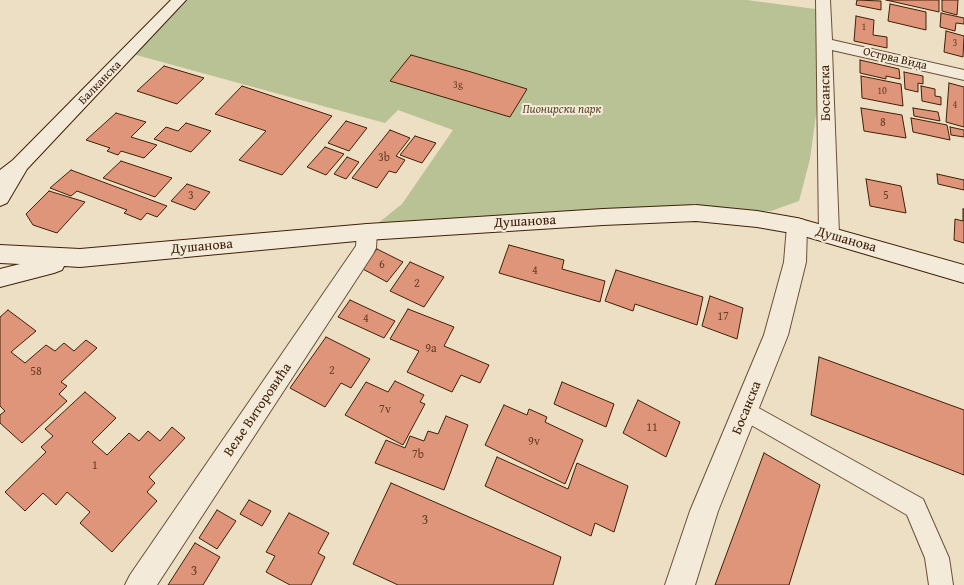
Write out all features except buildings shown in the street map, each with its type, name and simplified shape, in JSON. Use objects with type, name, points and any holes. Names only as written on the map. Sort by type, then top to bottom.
[{"type":"main road","name":"Балканска","points":[[0,180],[20,165],[180,0]]},
{"type":"main road","name":"Босанска","points":[[823,0],[829,234]]},
{"type":"main road","name":"Острва Вида","points":[[825,43],[964,75]]},
{"type":"main road","name":"Балканска","points":[[0,198],[20,165]]},
{"type":"main road","name":"Душанова","points":[[0,254],[80,258],[366,232],[603,217],[696,214],[757,218],[797,226],[964,274]]},
{"type":"main road","name":"Босанска","points":[[680,585],[704,511],[776,335],[795,262],[797,226]]},
{"type":"main road","name":"Веље Виторовића","points":[[140,585],[366,248],[366,232]]},
{"type":"main road","name":"Душанова","points":[[0,278],[80,258]]},
{"type":"lane","points":[[746,411],[915,507],[937,558],[941,585]]},
{"type":"green space","name":"Пионирски парк","points":[[179,0],[747,0],[823,10],[825,49],[810,159],[799,201],[771,211],[696,213],[367,232],[402,204],[453,130],[398,110],[385,123],[129,53]]}]
